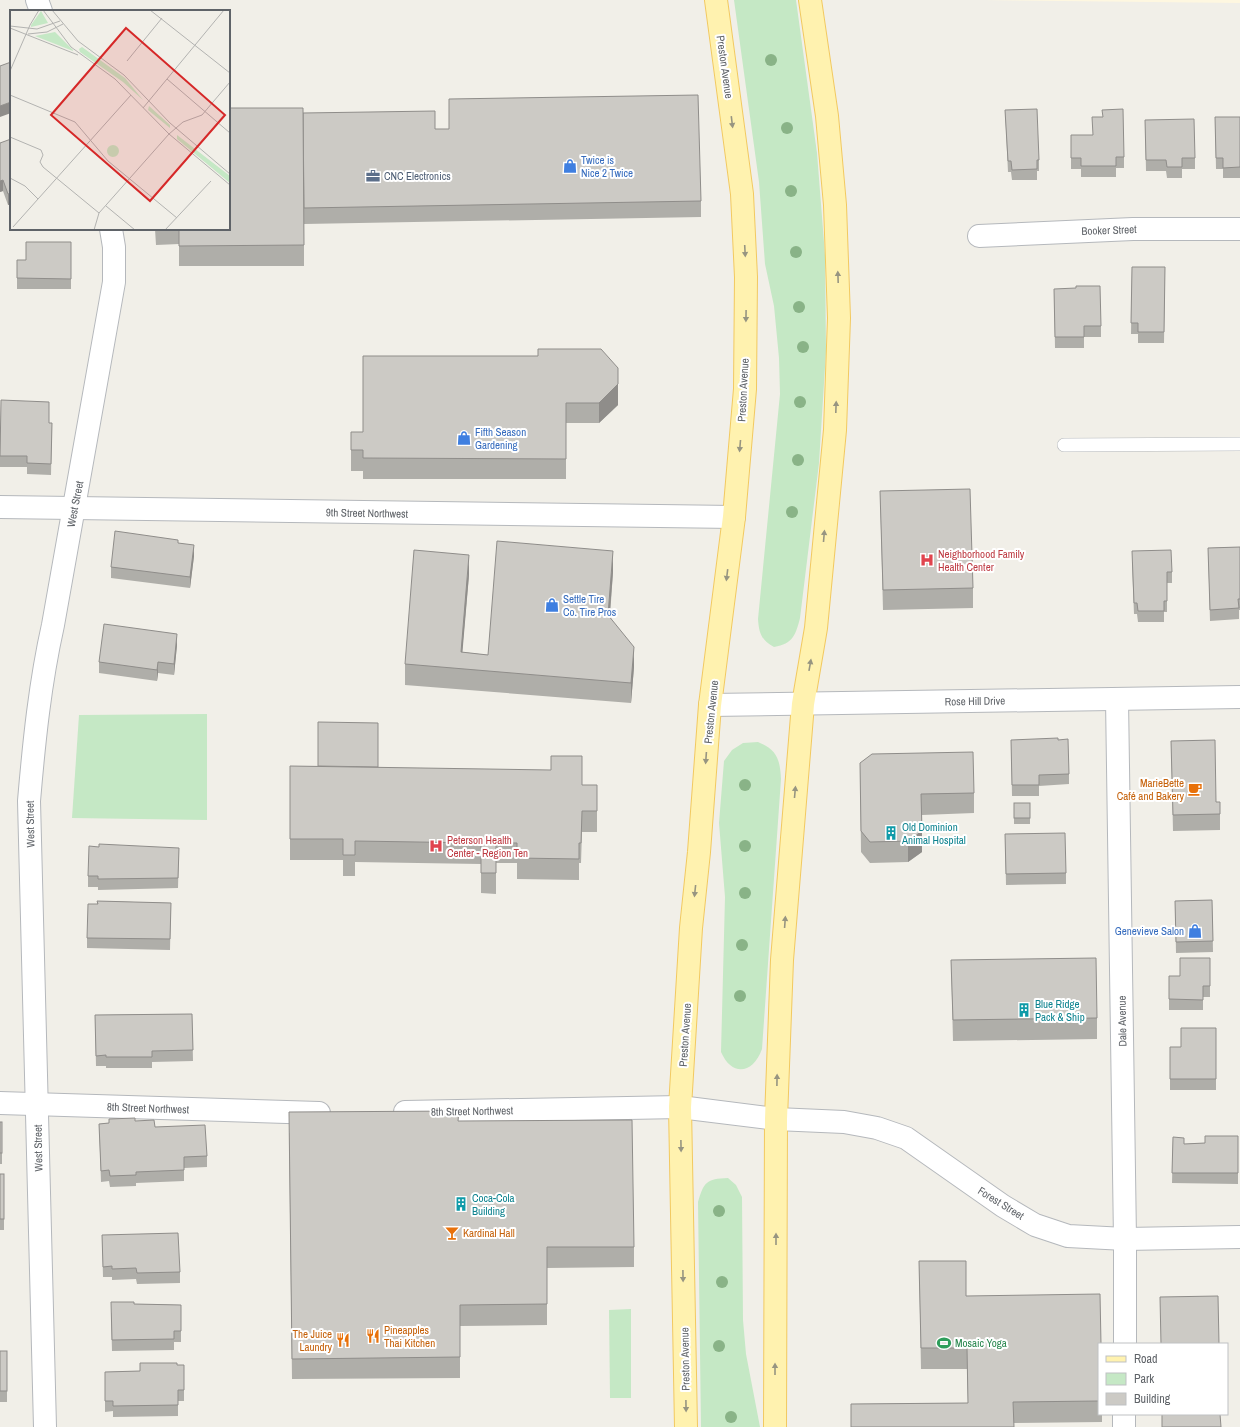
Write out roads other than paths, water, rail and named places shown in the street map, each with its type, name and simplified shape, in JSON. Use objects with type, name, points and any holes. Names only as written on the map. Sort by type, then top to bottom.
[{"type":"main road","name":"Preston Avenue","points":[[686,1427],[680,1107],[691,928],[699,852],[710,705],[734,518],[745,389],[746,277],[742,194],[716,0]]},
{"type":"main road","points":[[775,1427],[776,1119],[782,960],[803,704],[816,628],[835,430],[839,318],[835,205],[827,116],[810,0]]},
{"type":"street","points":[[37,0],[41,10]]},
{"type":"street","name":"Booker Street","points":[[979,236],[1133,229],[1240,228]]},
{"type":"street","name":"West Street","points":[[45,1427],[29,801],[36,720],[114,282],[114,247],[111,230]]},
{"type":"street","name":"9th Street Northwest","points":[[0,507],[734,518]]},
{"type":"street","name":"Rose Hill Drive","points":[[710,705],[1240,697]]},
{"type":"street","name":"Dale Avenue","points":[[1117,699],[1125,1240],[1125,1343]]},
{"type":"street","name":"8th Street Northwest","points":[[0,1103],[338,1114]]},
{"type":"street","name":"8th Street Northwest","points":[[385,1112],[680,1107],[776,1119]]},
{"type":"street","name":"Forest Street","points":[[776,1119],[844,1122],[877,1128],[906,1138],[986,1195],[1035,1225],[1068,1236],[1125,1240],[1240,1237]]},
{"type":"street","points":[[1124,1415],[1124,1427]]},
{"type":"lane","points":[[1064,445],[1240,444]]},
{"type":"place","name":"Twice is Nice 2 Twice","points":[[570,166]]},
{"type":"place","name":"CNC Electronics","points":[[373,176]]},
{"type":"place","name":"Fifth Season Gardening","points":[[464,438]]},
{"type":"place","name":"Neighborhood Family Health Center","points":[[927,560]]},
{"type":"place","name":"Settle Tire Co. Tire Pros","points":[[552,605]]},
{"type":"place","name":"MarieBette Café and Bakery","points":[[1195,789]]},
{"type":"place","name":"Old Dominion Animal Hospital","points":[[891,833]]},
{"type":"place","name":"Peterson Health Center - Region Ten","points":[[436,846]]},
{"type":"place","name":"Genevieve Salon","points":[[1195,931]]},
{"type":"place","name":"Blue Ridge Pack & Ship","points":[[1024,1010]]},
{"type":"place","name":"Coca-Cola Building","points":[[461,1204]]},
{"type":"place","name":"Kardinal Hall","points":[[452,1233]]},
{"type":"place","name":"Pineapples Thai Kitchen","points":[[373,1336]]},
{"type":"place","name":"The Juice Laundry","points":[[343,1340]]},
{"type":"place","name":"Mosaic Yoga","points":[[944,1343]]}]
